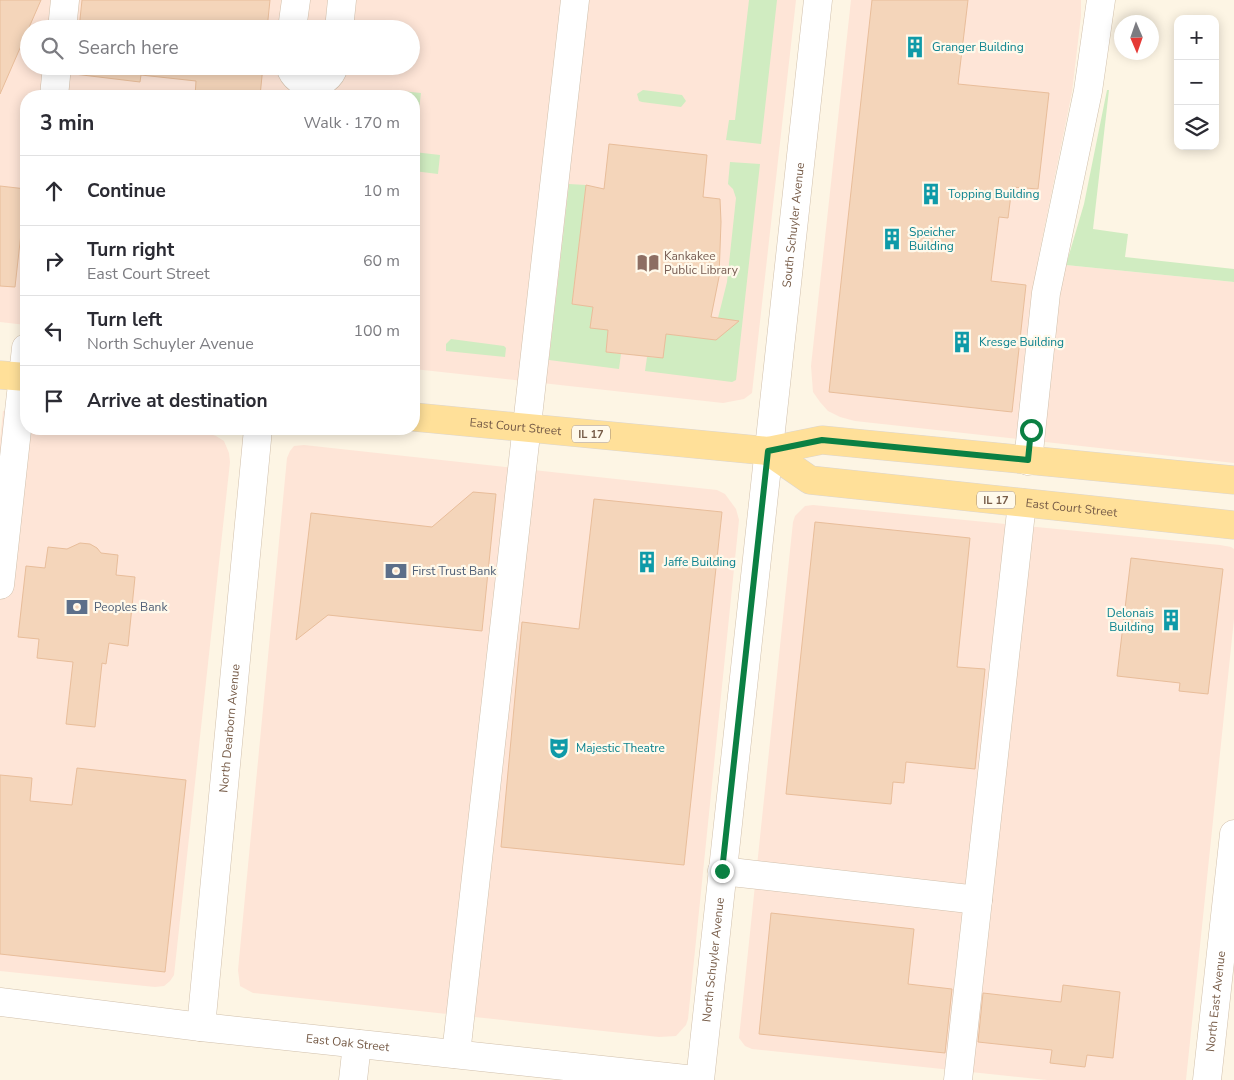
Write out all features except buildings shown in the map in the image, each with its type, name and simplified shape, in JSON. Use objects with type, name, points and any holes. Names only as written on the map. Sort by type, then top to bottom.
[{"type":"main road","name":"East Court Street","points":[[420,418],[768,451],[822,440],[1234,480]]},
{"type":"main road","name":"East Court Street","points":[[768,451],[810,480],[1234,524]]},
{"type":"street","points":[[63,20],[65,0]]},
{"type":"street","points":[[293,20],[296,0]]},
{"type":"street","points":[[339,20],[342,0]]},
{"type":"street","points":[[456,1054],[575,0]]},
{"type":"street","name":"South Schuyler Avenue","points":[[768,451],[818,0]]},
{"type":"street","points":[[1028,460],[1046,293],[1088,91],[1101,0]]},
{"type":"street","points":[[55,90],[57,75]]},
{"type":"street","points":[[294,75],[303,82],[313,84],[327,79],[330,75]]},
{"type":"street","points":[[0,585],[16,376]]},
{"type":"street","name":"North Dearborn Avenue","points":[[201,1027],[257,435]]},
{"type":"street","name":"North Schuyler Avenue","points":[[700,1080],[768,451]]},
{"type":"street","points":[[958,1080],[1022,503]]},
{"type":"street","name":"North East Avenue","points":[[1206,1080],[1234,834]]},
{"type":"street","points":[[722,871],[978,900]]},
{"type":"street","name":"East Oak Street","points":[[0,1002],[201,1027],[694,1080]]},
{"type":"street","points":[[353,1080],[357,1044]]},
{"type":"shaded area","points":[[0,0],[796,0],[752,393],[744,399],[723,403],[420,370],[420,90],[20,90],[20,324],[0,322]]},
{"type":"shaded area","points":[[851,0],[1081,0],[1081,16],[1072,92],[1038,260],[1066,265],[1234,282],[1234,463],[855,421],[828,411],[820,402],[813,392],[811,366]]},
{"type":"shaded area","points":[[3,411],[20,412],[20,435],[213,435],[224,441],[229,453],[230,462],[174,975],[164,986],[155,987],[0,971],[0,441]]},
{"type":"shaded area","points":[[304,445],[717,490],[725,494],[736,509],[739,520],[688,1019],[686,1025],[676,1036],[659,1037],[253,993],[240,986],[238,970],[287,458],[294,446]]},
{"type":"shaded area","points":[[813,505],[1220,545],[1234,549],[1234,619],[1186,1080],[1047,1080],[752,1049],[745,1046],[739,1038],[793,522],[795,516],[805,506]]},
{"type":"green space","points":[[749,0],[777,0],[761,144],[726,140],[729,120],[735,120]]},
{"type":"green space","points":[[643,90],[682,95],[686,101],[681,107],[642,102],[639,101],[637,94]]},
{"type":"green space","points":[[1107,90],[1109,90],[1093,229],[1128,234],[1125,257],[1234,269],[1234,282],[1066,265],[1084,204]]},
{"type":"green space","points":[[420,153],[440,155],[438,174],[420,172]]},
{"type":"green space","points":[[730,162],[760,164],[736,380],[732,382],[645,371],[647,357],[663,358],[666,334],[716,340],[739,321],[718,318],[727,282],[736,198],[733,189],[728,184]]},
{"type":"green space","points":[[569,184],[586,185],[572,304],[593,307],[590,328],[608,330],[606,352],[621,354],[619,369],[549,360]]},
{"type":"green space","points":[[451,339],[504,346],[506,348],[505,357],[446,351],[446,344]]},
{"type":"place","name":"Granger Building","points":[[915,47]]},
{"type":"place","name":"Topping Building","points":[[931,194]]},
{"type":"place","name":"Speicher Building","points":[[892,239]]},
{"type":"place","name":"Kankakee Public Library","points":[[648,263]]},
{"type":"place","name":"Kresge Building","points":[[962,342]]},
{"type":"place","name":"Jaffe Building","points":[[647,562]]},
{"type":"place","name":"First Trust Bank","points":[[396,571]]},
{"type":"place","name":"Peoples Bank","points":[[77,607]]},
{"type":"place","name":"Delonais Building","points":[[1171,620]]},
{"type":"place","name":"Majestic Theatre","points":[[559,748]]},
{"type":"route","points":[[722,871],[768,451],[822,440],[1028,460],[1031,430]]}]
